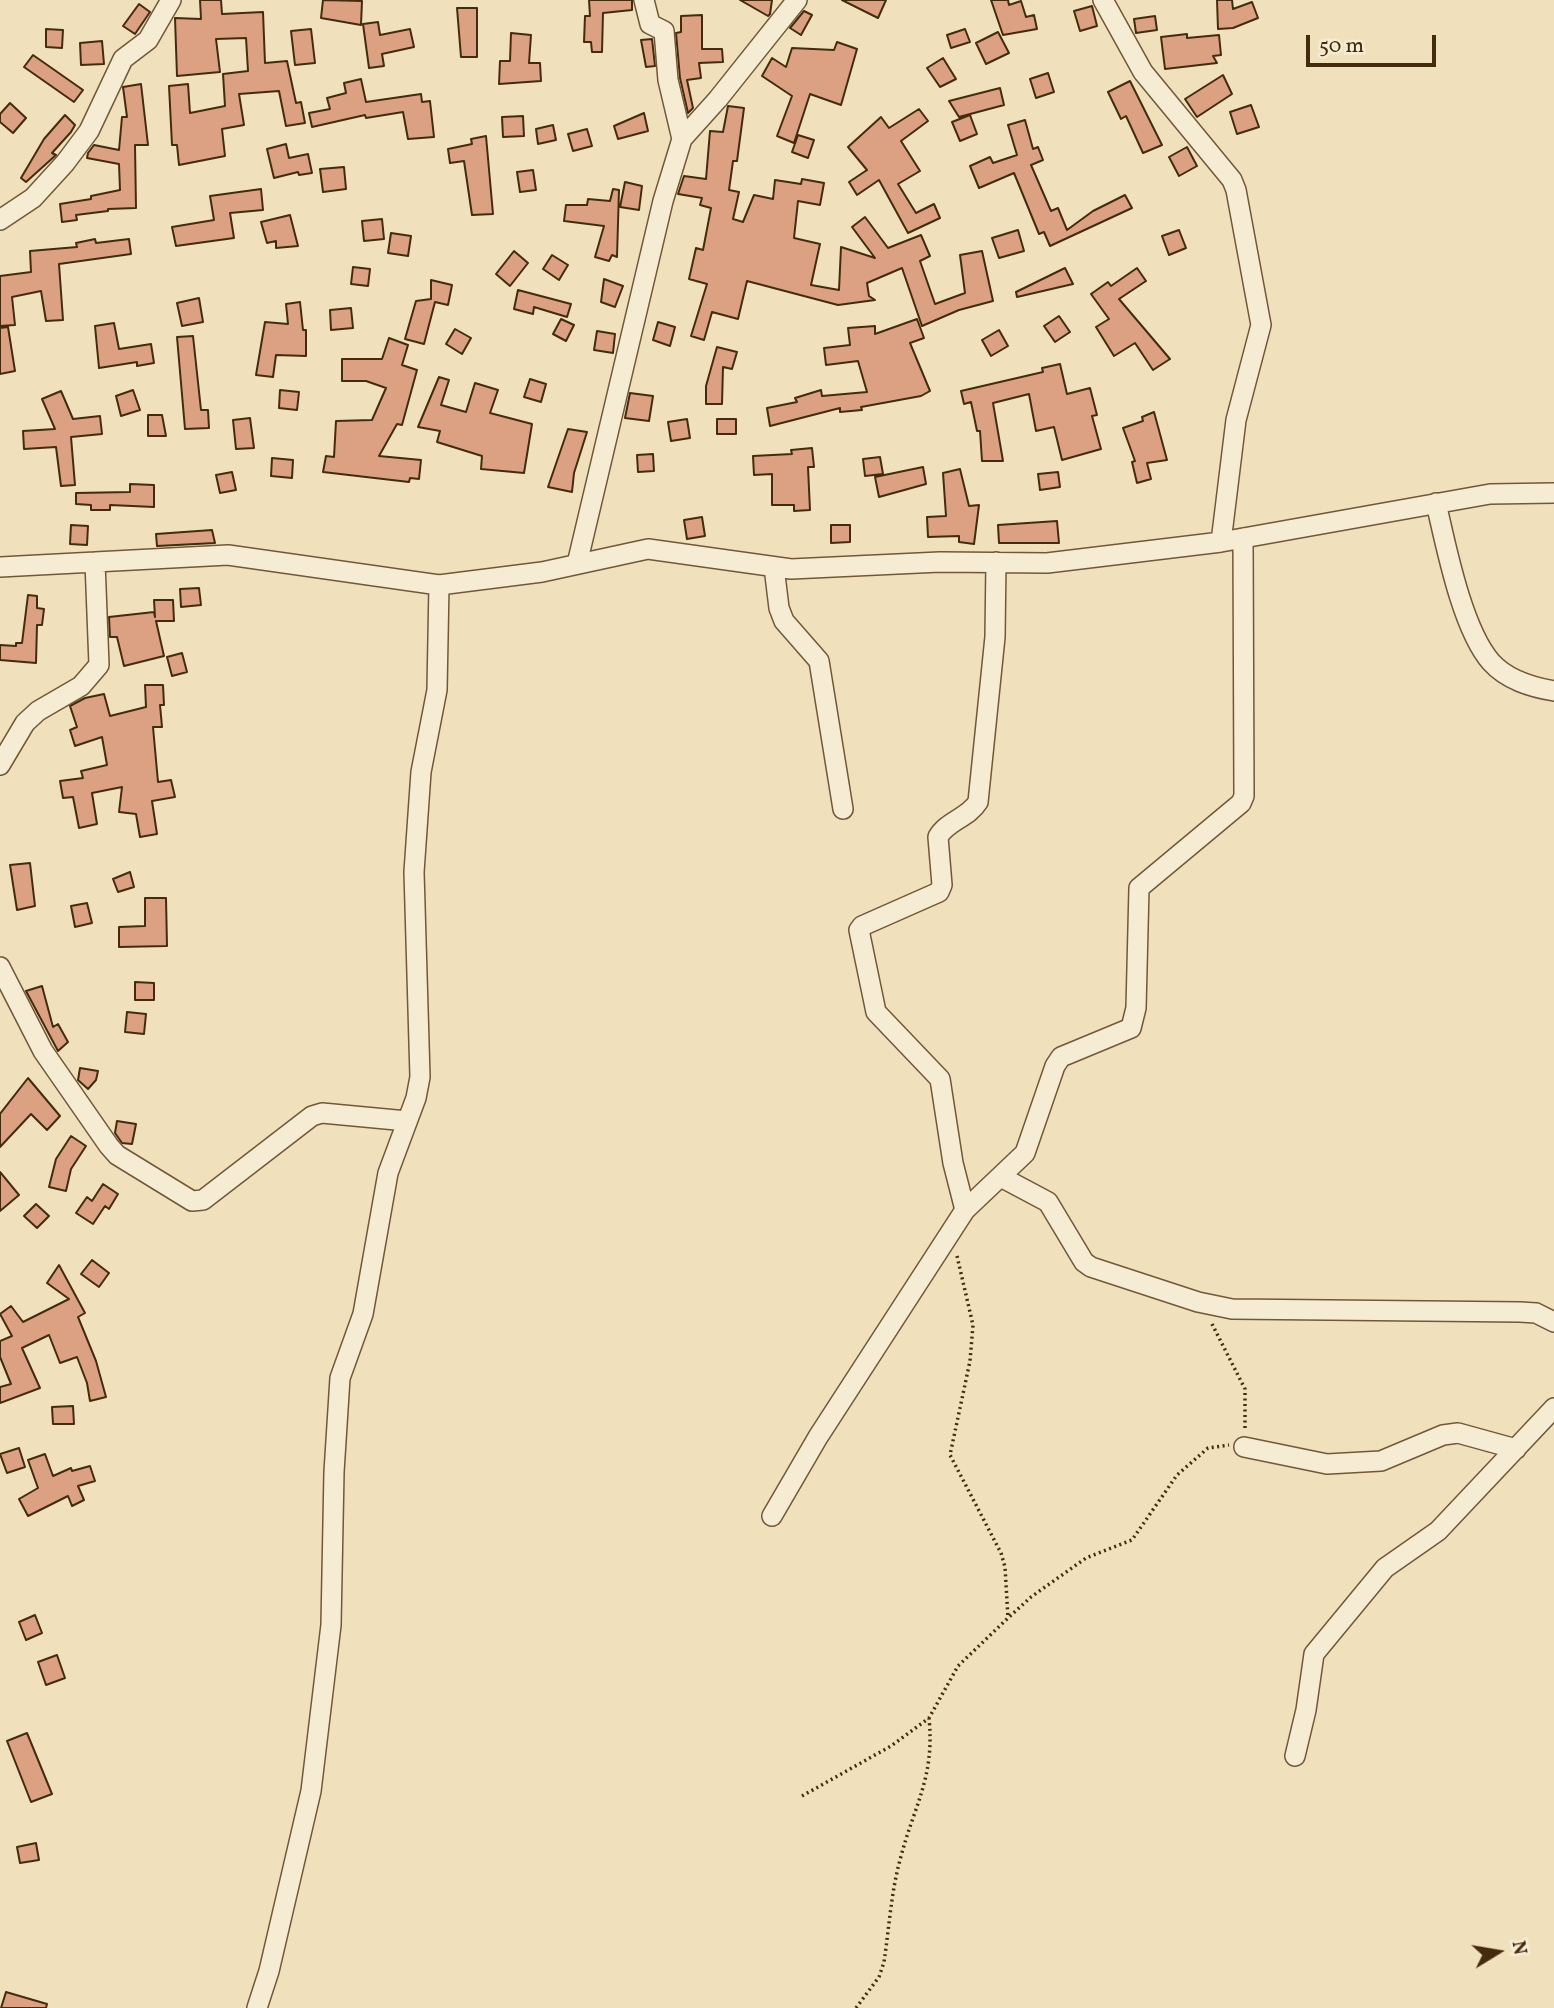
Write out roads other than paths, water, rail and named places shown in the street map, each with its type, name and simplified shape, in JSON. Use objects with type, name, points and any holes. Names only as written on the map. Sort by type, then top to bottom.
[{"type":"street","points":[[0,220],[33,198],[65,163],[89,131],[123,59],[148,40],[171,0]]},
{"type":"street","points":[[645,0],[650,24],[664,32],[668,80],[682,139]]},
{"type":"street","points":[[577,564],[663,201],[682,139],[718,99],[797,0]]},
{"type":"street","points":[[1103,0],[1143,72],[1232,180],[1236,190],[1261,325],[1236,420],[1221,542]]},
{"type":"street","points":[[0,567],[254,556],[439,584],[489,580],[649,549],[800,569],[1088,560],[1221,542],[1490,494],[1554,493]]},
{"type":"street","points":[[1436,503],[1465,612],[1490,660],[1526,685],[1554,691]]},
{"type":"street","points":[[772,1516],[818,1437],[965,1210],[1025,1153],[1060,1057],[1131,1028],[1135,1019],[1139,888],[1237,807],[1244,796],[1243,538]]},
{"type":"street","points":[[0,765],[25,723],[38,710],[81,686],[99,665],[95,562]]},
{"type":"street","points":[[965,1210],[953,1163],[940,1079],[876,1012],[859,930],[862,926],[939,892],[942,885],[938,836],[941,831],[972,811],[978,802],[995,637],[996,562]]},
{"type":"street","points":[[774,567],[779,608],[784,621],[819,661],[843,809]]},
{"type":"street","points":[[257,2008],[275,1945],[315,1766],[331,1625],[334,1472],[340,1378],[363,1314],[382,1198],[420,1077],[414,872],[421,772],[437,690],[439,584]]},
{"type":"street","points":[[0,967],[43,1051],[109,1146],[117,1155],[192,1201],[203,1199],[312,1116],[322,1113],[407,1121]]},
{"type":"street","points":[[1001,1177],[1048,1202],[1084,1262],[1091,1267],[1198,1302],[1256,1310],[1520,1312],[1536,1313],[1554,1322]]},
{"type":"street","points":[[1295,1756],[1306,1710],[1314,1654],[1385,1568],[1438,1531],[1554,1408]]},
{"type":"street","points":[[1244,1447],[1327,1464],[1381,1461],[1443,1435],[1458,1433],[1516,1449]]}]
